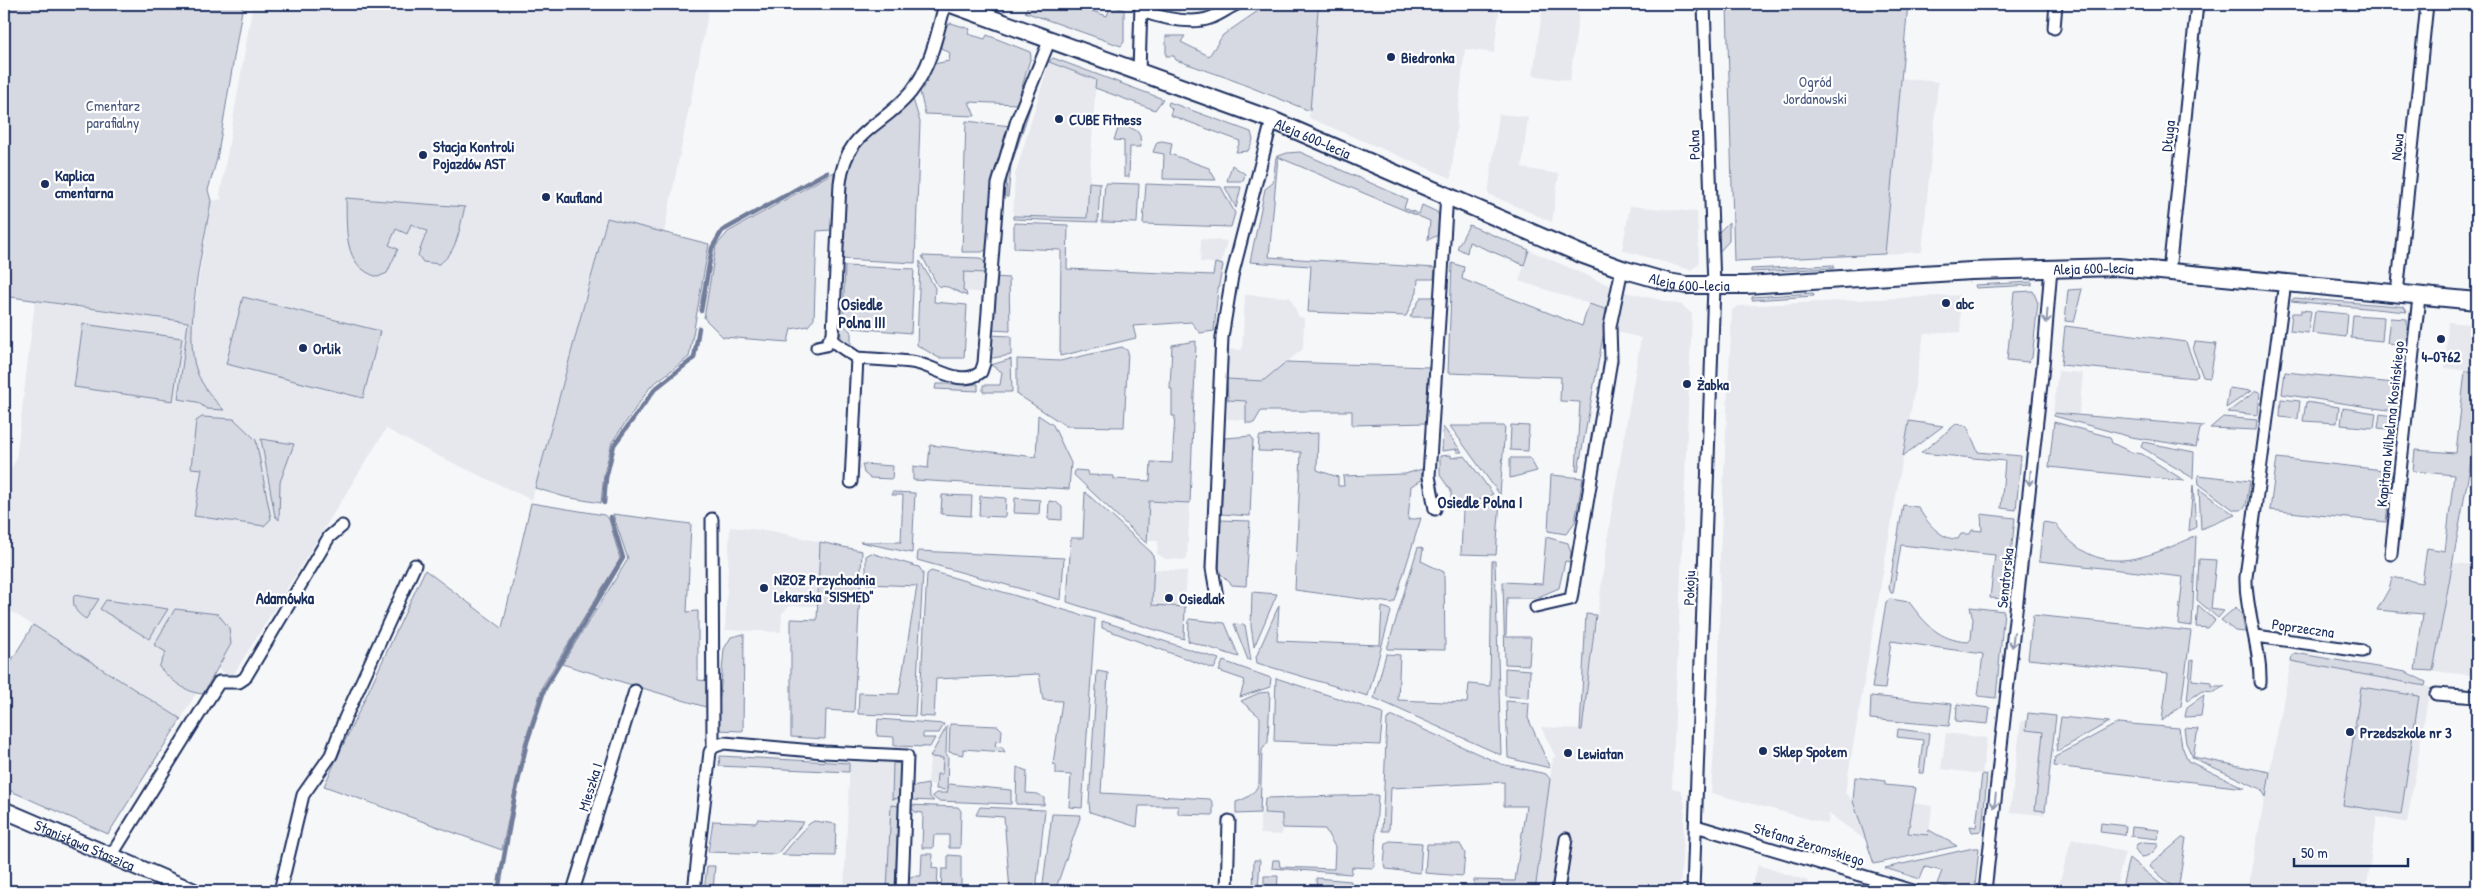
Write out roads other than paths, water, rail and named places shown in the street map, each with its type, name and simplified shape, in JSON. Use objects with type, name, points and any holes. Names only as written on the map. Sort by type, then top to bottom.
[{"type":"main road","name":"Aleja 600-lecia","points":[[952,4],[1272,120],[1447,194],[1581,254],[1622,269],[1668,282],[1714,286],[2051,268],[2118,267],[2477,301]]},
{"type":"street","points":[[817,347],[831,340],[833,334],[840,183],[845,160],[855,141],[901,103],[912,91],[930,61],[945,4]]},
{"type":"street","points":[[1139,72],[1141,7],[1162,16],[1199,20],[1209,18],[1237,4]]},
{"type":"street","name":"Polna","points":[[1704,4],[1714,286]]},
{"type":"street","points":[[2054,28],[2056,4]]},
{"type":"street","name":"Długa","points":[[2169,272],[2197,4]]},
{"type":"street","name":"Nowa","points":[[2397,294],[2427,4]]},
{"type":"street","points":[[831,340],[857,358],[914,362],[946,376],[969,376],[981,372],[984,363],[998,184],[1018,120],[1050,39]]},
{"type":"street","points":[[1217,597],[1212,568],[1222,337],[1232,276],[1272,120]]},
{"type":"street","points":[[1435,509],[1429,476],[1447,194]]},
{"type":"street","name":"Senatorska","points":[[1985,891],[2043,366],[2051,268]]},
{"type":"street","points":[[1536,608],[1572,598],[1611,360],[1610,326],[1622,269]]},
{"type":"street","points":[[2256,636],[2245,595],[2246,577],[2285,282]]},
{"type":"street","name":"Pokoju","points":[[1693,891],[1714,286]]},
{"type":"street","name":"Kapitana Wilhelma Kosińskiego","points":[[2391,554],[2419,297]]},
{"type":"street","points":[[851,482],[857,358]]},
{"type":"street","points":[[694,891],[709,762],[713,747],[712,519]]},
{"type":"street","points":[[111,856],[219,682],[240,682],[245,678],[329,537],[342,526]]},
{"type":"street","points":[[280,891],[303,795],[331,754],[345,718],[415,565]]},
{"type":"street","name":"Poprzeczna","points":[[2260,682],[2256,636],[2362,651]]},
{"type":"street","name":"Mieszka I","points":[[573,891],[635,691]]},
{"type":"street","points":[[2436,694],[2477,697]]},
{"type":"street","points":[[713,747],[724,743],[824,752],[907,756],[902,891]]},
{"type":"street","name":"Stanisława Staszica","points":[[4,810],[193,891]]},
{"type":"street","points":[[1227,891],[1228,821]]},
{"type":"street","name":"Stefana Żeromskiego","points":[[1696,826],[1913,891]]},
{"type":"street","points":[[1558,891],[1566,839]]},
{"type":"waterway","points":[[701,311],[712,248],[722,231],[827,172]]},
{"type":"waterway","points":[[604,503],[606,478],[614,445],[655,389],[694,358],[699,328]]},
{"type":"waterway","points":[[498,891],[515,795],[527,742],[545,688],[623,558],[611,517]]},
{"type":"place","name":"Biedronka","points":[[1391,57]]},
{"type":"place","name":"CUBE Fitness","points":[[1059,119]]},
{"type":"place","name":"Stacja Kontroli Pojazdów AST","points":[[423,155]]},
{"type":"place","name":"Kaplica cmentarna","points":[[45,184]]},
{"type":"place","name":"Kaufland","points":[[546,197]]},
{"type":"place","name":"abc","points":[[1946,303]]},
{"type":"place","name":"4-0762","points":[[2441,339]]},
{"type":"place","name":"Orlik","points":[[303,348]]},
{"type":"place","name":"Żabka","points":[[1687,384]]},
{"type":"place","name":"NZOZ Przychodnia Lekarska \"SISMED\"","points":[[764,588]]},
{"type":"place","name":"Osiedlak","points":[[1169,598]]},
{"type":"place","name":"Przedszkole nr 3","points":[[2350,732]]},
{"type":"place","name":"Sklep Społem","points":[[1763,751]]},
{"type":"place","name":"Lewiatan","points":[[1568,753]]},
{"type":"district","name":"Osiedle Polna III","points":[[862,313]]},
{"type":"district","name":"Osiedle Polna I","points":[[1480,502]]},
{"type":"district","name":"Adamówka","points":[[285,598]]},
{"type":"park label","name":"Ogród Jordanowski","points":[[1815,90]]},
{"type":"park label","name":"Cmentarz parafialny","points":[[113,114]]}]
